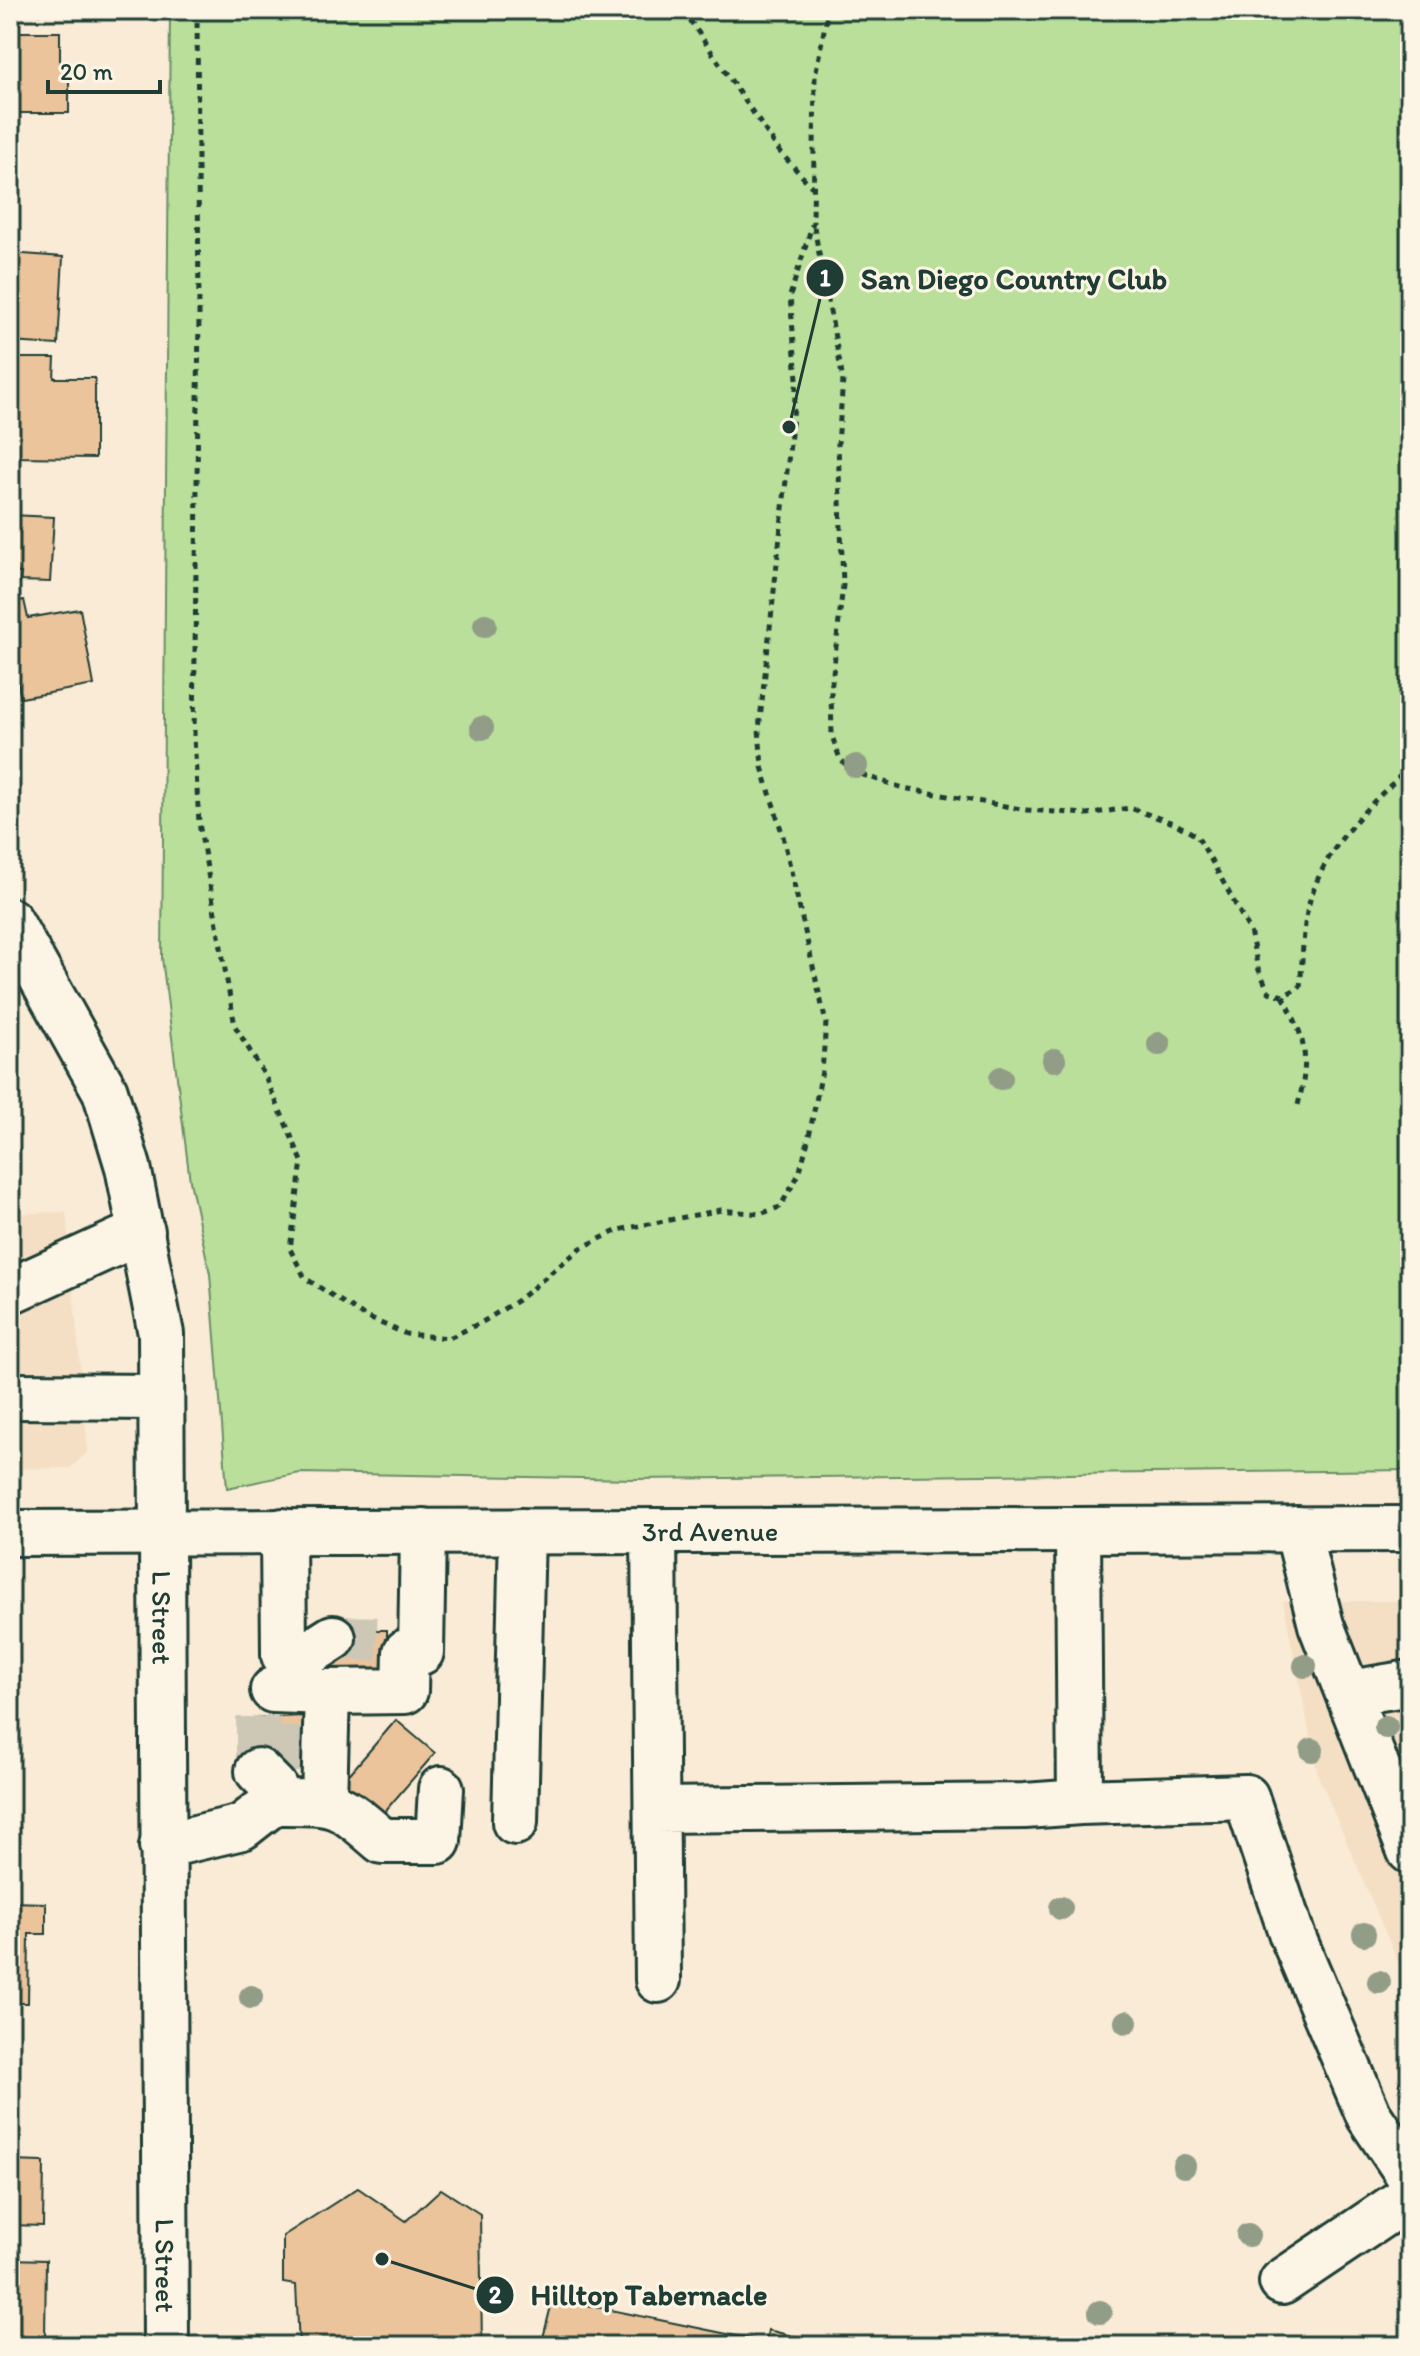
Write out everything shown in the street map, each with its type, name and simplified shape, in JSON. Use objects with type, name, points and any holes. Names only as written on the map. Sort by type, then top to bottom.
[{"type":"main road","name":"L Street","points":[[10,921],[105,1091],[128,1167],[161,1334],[159,1532],[166,2346]]},
{"type":"main road","points":[[10,1291],[142,1231]]},
{"type":"main road","points":[[10,1396],[161,1397]]},
{"type":"main road","points":[[1297,1529],[1321,1625],[1410,1851]]},
{"type":"main road","name":"3rd Avenue","points":[[10,1533],[1410,1529]]},
{"type":"main road","points":[[1078,1530],[1080,1802]]},
{"type":"main road","points":[[283,1531],[298,1682],[324,1802]]},
{"type":"main road","points":[[298,1682],[405,1691],[394,1653],[421,1652],[423,1531]]},
{"type":"main road","points":[[515,1822],[522,1531]]},
{"type":"main road","points":[[654,1531],[658,1980]]},
{"type":"main road","points":[[1350,1693],[1410,1683]]},
{"type":"main road","points":[[162,1846],[242,1827],[274,1783],[343,1808],[382,1841],[438,1841],[441,1789]]},
{"type":"main road","points":[[657,1810],[1025,1806],[1246,1797],[1292,1935],[1369,2116],[1410,2177]]},
{"type":"main road","points":[[1282,2282],[1410,2196]]},
{"type":"path","points":[[197,10],[199,314],[194,737],[199,823],[235,1026],[265,1076],[302,1161],[290,1249],[305,1278],[364,1316],[406,1334],[449,1338],[484,1321],[581,1248],[618,1230],[721,1210],[760,1214],[780,1207],[799,1174],[822,1071],[826,1023],[783,836],[762,767],[759,729],[797,379],[790,296],[813,222]]},
{"type":"path","points":[[683,10],[780,152],[813,187]]},
{"type":"path","points":[[828,10],[815,76],[813,222],[843,380],[838,444],[843,585],[831,691],[832,736],[840,759],[854,772],[903,788],[1027,810],[1087,814],[1130,808],[1176,824],[1197,836],[1250,931],[1258,968],[1269,992],[1283,996],[1300,987],[1309,903],[1324,865],[1375,798],[1410,767]]},
{"type":"path","points":[[1283,996],[1301,1030],[1307,1061],[1297,1109]]},
{"type":"shaded area","points":[[66,1212],[88,1452],[70,1468],[10,1469],[10,1214]]},
{"type":"shaded area","points":[[1283,1601],[1410,1601],[1410,1990],[1318,1775]]},
{"type":"green space","points":[[170,10],[1410,10],[1410,1470],[635,1479],[300,1473],[227,1488],[210,1274],[190,1181],[162,958]]},
{"type":"building","points":[[10,10],[58,10],[58,14],[10,13]]},
{"type":"building","points":[[10,32],[60,32],[60,62],[69,62],[69,113],[10,113]]},
{"type":"building","points":[[10,253],[63,257],[58,345],[10,342]]},
{"type":"building","points":[[10,358],[55,358],[54,378],[95,378],[95,458],[10,457]]},
{"type":"building","points":[[10,515],[54,517],[50,582],[20,581],[21,573],[10,572]]},
{"type":"building","points":[[24,600],[28,618],[80,609],[94,685],[21,698],[10,650],[10,603]]},
{"type":"building","points":[[333,1630],[387,1630],[387,1682],[333,1682]]},
{"type":"building","points":[[305,1716],[306,1770],[252,1771],[251,1718]]},
{"type":"building","points":[[396,1720],[435,1753],[379,1818],[340,1785]]},
{"type":"building","points":[[10,1902],[46,1903],[46,1934],[29,1934],[28,2003],[10,2003]]},
{"type":"building","points":[[10,2161],[44,2162],[43,2226],[10,2225]]},
{"type":"building","points":[[358,2188],[406,2221],[441,2189],[480,2214],[482,2346],[299,2346],[296,2285],[283,2283],[283,2236]]},
{"type":"building","points":[[10,2259],[46,2260],[45,2337],[10,2336]]},
{"type":"building","points":[[553,2298],[766,2342],[768,2330],[809,2340],[807,2346],[541,2346]]},
{"type":"tunnel","points":[[333,1638],[388,1639]]},
{"type":"tunnel","points":[[258,1717],[258,1771]]},
{"type":"tunnel","points":[[291,1771],[292,1717]]},
{"type":"place","name":"San Diego Country Club","points":[[789,427]]},
{"type":"place","name":"Hilltop Tabernacle","points":[[382,2259]]}]
